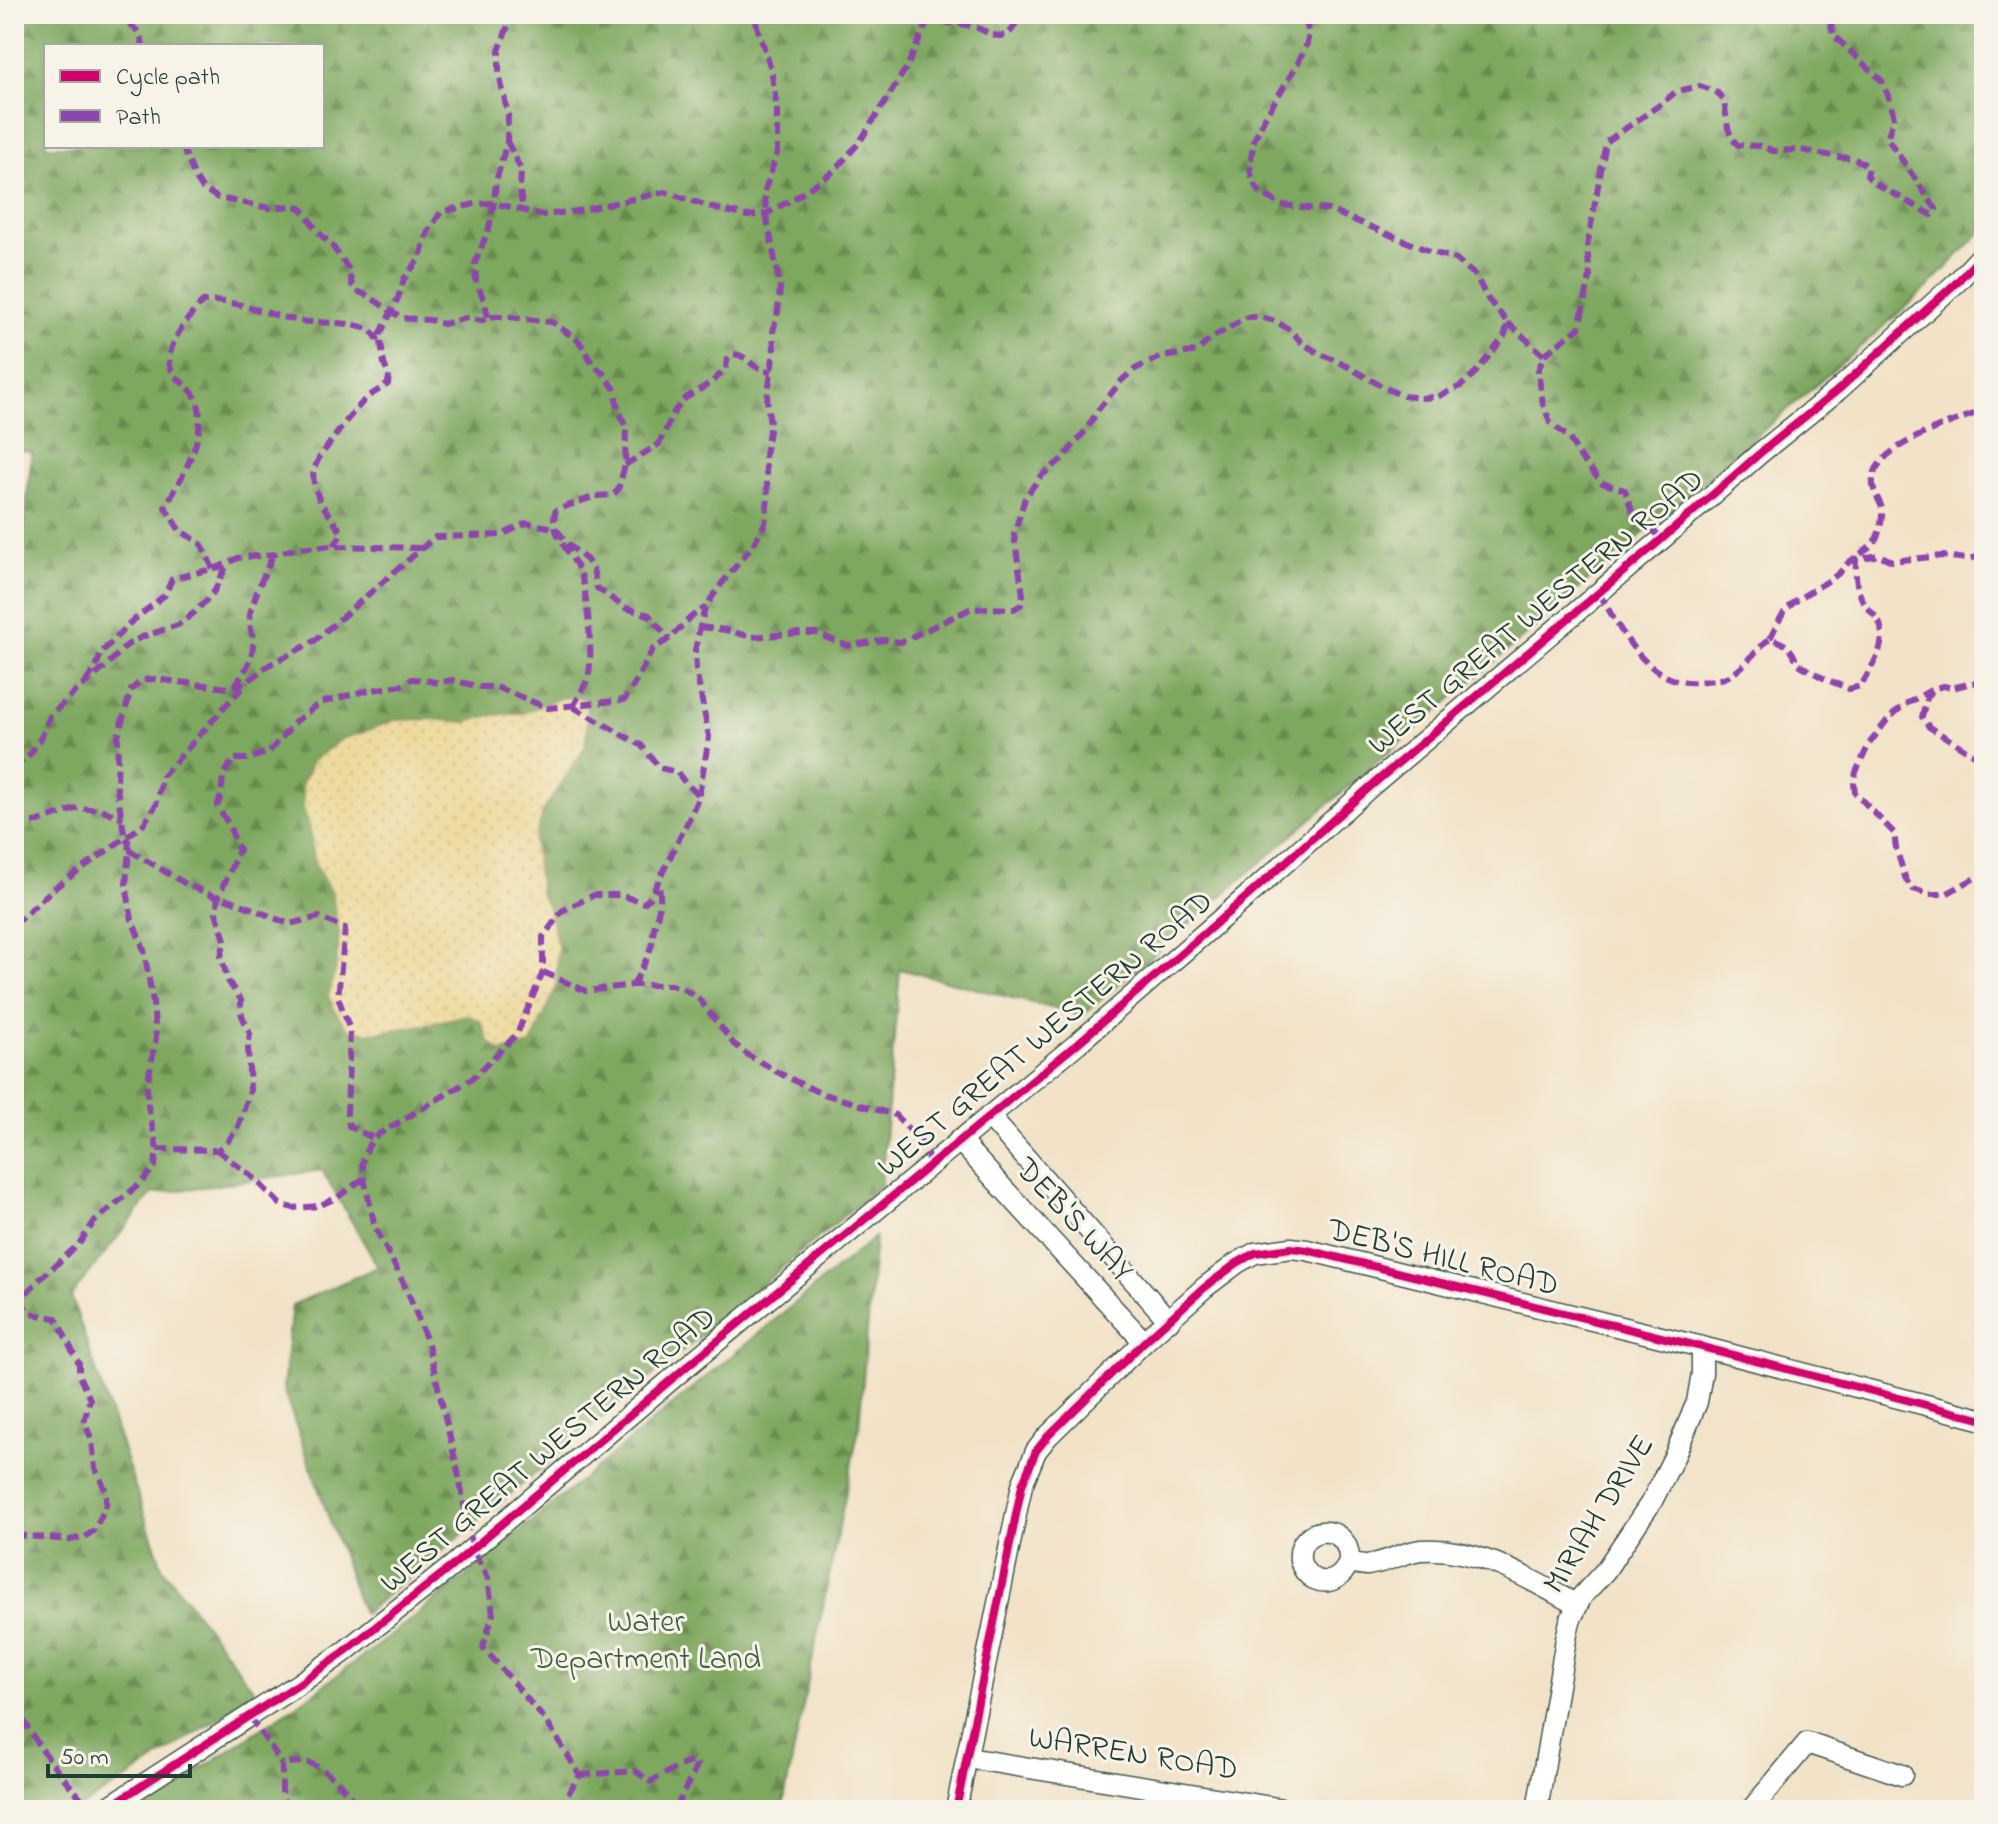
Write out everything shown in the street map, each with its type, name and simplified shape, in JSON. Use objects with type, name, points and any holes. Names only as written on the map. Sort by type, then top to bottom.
[{"type":"street","name":"WEST GREAT WESTERN ROAD","points":[[104,1810],[264,1708],[344,1652],[451,1567],[686,1367],[1078,1043],[1371,786],[1838,390],[1957,282],[1984,253]]},
{"type":"street","name":"DEB'S WAY","points":[[989,1116],[1169,1321]]},
{"type":"street","name":"DEB'S WAY","points":[[959,1140],[1144,1342]]},
{"type":"street","name":"DEB'S HILL ROAD","points":[[956,1810],[1022,1485],[1036,1451],[1144,1342],[1204,1288],[1255,1253],[1291,1248],[1307,1250],[1984,1420]]},
{"type":"street","name":"MIRIAH DRIVE","points":[[1537,1810],[1566,1639],[1577,1605],[1605,1571],[1652,1501],[1675,1455],[1697,1402],[1702,1347]]},
{"type":"street","points":[[1349,1562],[1365,1565],[1415,1551],[1435,1549],[1467,1554],[1505,1568],[1577,1605]]},
{"type":"street","points":[[1751,1810],[1807,1743],[1902,1775]]},
{"type":"street","name":"WARREN ROAD","points":[[968,1758],[1289,1810]]},
{"type":"green space","points":[[14,14],[1984,14],[1984,229],[1928,287],[1082,1016],[900,969],[881,1185],[363,1614],[283,1389],[292,1305],[378,1267],[322,1170],[152,1194],[71,1296],[162,1567],[256,1693],[76,1810],[14,1810],[14,620],[32,452],[14,449],[14,321],[22,299],[14,268]]},
{"type":"green space","name":"Water Department Land","points":[[875,1237],[859,1427],[782,1810],[139,1810],[297,1705],[386,1639]]},
{"type":"sand","points":[[579,697],[586,701],[585,748],[544,810],[534,841],[540,893],[549,909],[558,946],[556,988],[531,1045],[501,1052],[489,1042],[481,1022],[467,1015],[373,1033],[350,1030],[336,1013],[328,996],[336,968],[339,935],[332,895],[314,863],[310,830],[303,808],[302,783],[312,761],[341,739],[394,720],[465,722],[491,715],[523,713],[559,698]]},
{"type":"marked path","points":[[116,14],[117,19],[138,31],[143,44]]},
{"type":"marked path","points":[[488,317],[476,281],[475,263],[489,228],[496,182],[507,141],[508,115],[499,73],[499,51],[512,14]]},
{"type":"marked path","points":[[699,795],[709,737],[696,670],[695,650],[700,627],[705,608],[753,545],[765,523],[768,498],[765,456],[770,424],[767,400],[780,287],[766,214],[765,191],[777,153],[777,109],[771,69],[753,14]]},
{"type":"marked path","points":[[925,14],[942,23],[968,25],[1002,36],[1011,31],[1020,14]]},
{"type":"marked path","points":[[334,546],[342,533],[320,502],[313,471],[347,420],[366,398],[388,384],[380,335],[404,279],[419,259],[428,232],[441,212],[494,203],[542,215],[578,211],[665,192],[747,216],[766,214],[834,171],[859,143],[907,67],[931,14]]},
{"type":"marked path","points":[[700,627],[751,637],[816,633],[847,646],[884,640],[901,642],[970,609],[1014,609],[1021,605],[1023,595],[1014,534],[1025,498],[1040,477],[1062,459],[1122,380],[1135,369],[1161,357],[1198,351],[1210,339],[1247,317],[1275,321],[1320,354],[1404,396],[1437,397],[1461,386],[1476,372],[1504,337],[1508,323],[1487,298],[1476,276],[1456,259],[1329,210],[1281,205],[1260,192],[1252,181],[1250,165],[1254,140],[1307,44],[1309,33],[1306,23],[1298,14]]},
{"type":"marked path","points":[[1544,355],[1579,328],[1590,277],[1587,247],[1606,142],[1677,91],[1700,86],[1717,92],[1724,101],[1732,139],[1738,145],[1853,158],[1869,168],[1867,176],[1874,183],[1932,215],[1936,209],[1887,138],[1894,118],[1882,81],[1834,36],[1828,14]]},
{"type":"marked path","points":[[507,141],[521,170],[523,210]]},
{"type":"marked path","points":[[183,148],[202,188],[218,198],[270,208],[299,207],[348,268],[352,285],[401,318],[444,324],[466,318],[481,321],[488,317],[552,322],[579,341],[592,363],[614,388],[626,428],[625,465],[618,490],[613,495],[596,496],[556,510],[554,518],[558,534],[580,572],[589,622],[589,673],[573,707]]},
{"type":"marked path","points":[[213,569],[202,545],[180,531],[165,507],[192,456],[199,427],[200,414],[195,396],[173,373],[170,365],[173,345],[190,316],[203,302],[227,302],[295,320],[361,327],[373,333],[380,345]]},
{"type":"marked path","points":[[1508,323],[1544,355],[1538,371],[1543,404],[1550,422],[1569,438],[1602,483],[1625,490],[1632,511],[1662,539]]},
{"type":"marked path","points":[[625,465],[659,444],[674,412],[684,399],[712,382],[726,369],[727,360],[733,354],[761,370],[772,372]]},
{"type":"marked path","points":[[1770,638],[1789,607],[1834,577],[1876,539],[1882,508],[1873,485],[1875,471],[1884,459],[1916,437],[1984,410]]},
{"type":"marked path","points":[[14,1306],[79,1244],[94,1222],[142,1182],[155,1166],[157,1149],[147,1086],[156,1038],[153,1003],[144,950],[132,920],[126,884],[128,841],[125,839],[117,789],[118,736],[131,690],[142,680],[155,679],[227,688],[247,682],[269,665],[313,642],[435,537],[502,535],[526,523],[555,528],[587,560],[593,569],[597,588],[625,608],[649,615],[669,639]]},
{"type":"marked path","points":[[86,682],[101,653],[129,624],[165,595],[172,579],[219,567],[238,558],[298,548],[422,548]]},
{"type":"marked path","points":[[234,686],[250,659],[253,647],[250,615],[273,555]]},
{"type":"marked path","points":[[1599,593],[1640,656],[1668,677],[1686,682],[1726,677],[1740,668],[1770,638],[1787,646],[1797,663],[1849,689],[1861,686],[1876,658],[1882,636],[1879,622],[1863,602],[1858,590],[1856,559],[1879,555],[1892,561],[1942,556],[1978,557],[1984,560]]},
{"type":"marked path","points":[[14,768],[31,753],[50,716],[77,690],[127,645],[178,625],[195,612],[213,593],[228,563]]},
{"type":"marked path","points":[[157,1149],[217,1150],[226,1144],[238,1127],[250,1091],[250,1034],[241,1013],[241,1000],[228,981],[221,956],[225,940],[216,912],[218,898],[239,850],[217,806],[223,777],[233,759],[247,759],[269,752],[296,721],[320,703],[402,685],[412,679],[439,683],[452,680],[480,687],[496,687],[548,708],[624,700],[653,649],[705,608]]},
{"type":"marked path","points":[[1984,680],[1952,688],[1935,688],[1904,705],[1888,719],[1869,744],[1854,783],[1855,793],[1894,833],[1906,880],[1913,889],[1929,894],[1946,894],[1984,873]]},
{"type":"marked path","points":[[14,925],[53,889],[143,825],[156,805],[163,776],[247,682]]},
{"type":"marked path","points":[[1932,691],[1922,717],[1929,727],[1984,758]]},
{"type":"marked path","points":[[573,707],[641,745],[660,768],[677,772],[699,795],[691,815],[650,898],[644,903],[620,895],[594,895],[562,911],[543,937],[543,972],[517,1034],[472,1079],[379,1134],[369,1145],[362,1164],[375,1227],[407,1290],[428,1344],[472,1548],[488,1578],[493,1614],[483,1647],[546,1721],[580,1775]]},
{"type":"marked path","points":[[14,822],[36,822],[78,808],[103,810],[123,819]]},
{"type":"marked path","points":[[129,850],[186,884],[289,924],[319,917],[345,929],[338,997],[350,1030],[347,1115],[349,1126],[375,1139]]},
{"type":"marked path","points":[[633,985],[652,944],[660,903],[658,880]]},
{"type":"marked path","points":[[543,972],[586,991],[633,985],[671,985],[686,990],[699,999],[733,1043],[748,1055],[820,1093],[895,1115],[927,1148],[928,1165]]},
{"type":"marked path","points":[[217,1150],[254,1178],[280,1204],[293,1208],[319,1206],[364,1178]]},
{"type":"marked path","points":[[14,1248],[14,1260]]},
{"type":"marked path","points":[[14,1270],[22,1297]]},
{"type":"marked path","points":[[14,1535],[69,1540],[85,1537],[93,1531],[106,1504],[106,1491],[95,1468],[92,1440],[84,1422],[90,1399],[79,1376],[79,1364],[56,1318],[31,1313],[19,1300]]},
{"type":"marked path","points":[[14,1703],[49,1760],[92,1810]]},
{"type":"marked path","points":[[250,1717],[282,1764]]},
{"type":"marked path","points":[[288,1810],[282,1796],[282,1764],[301,1762],[324,1771],[367,1810]]},
{"type":"marked path","points":[[580,1775],[636,1771],[650,1782],[691,1762],[697,1765],[679,1802],[682,1810]]},
{"type":"marked path","points":[[562,1810],[564,1800],[580,1775]]},
{"type":"cycle path","points":[[104,1810],[300,1683],[451,1567],[686,1367],[1078,1043],[1371,786],[1838,390],[1957,282],[1984,253]]},
{"type":"cycle path","points":[[956,1810],[1022,1485],[1036,1451],[1144,1342],[1204,1288],[1255,1253],[1291,1248],[1307,1250],[1984,1420]]}]
